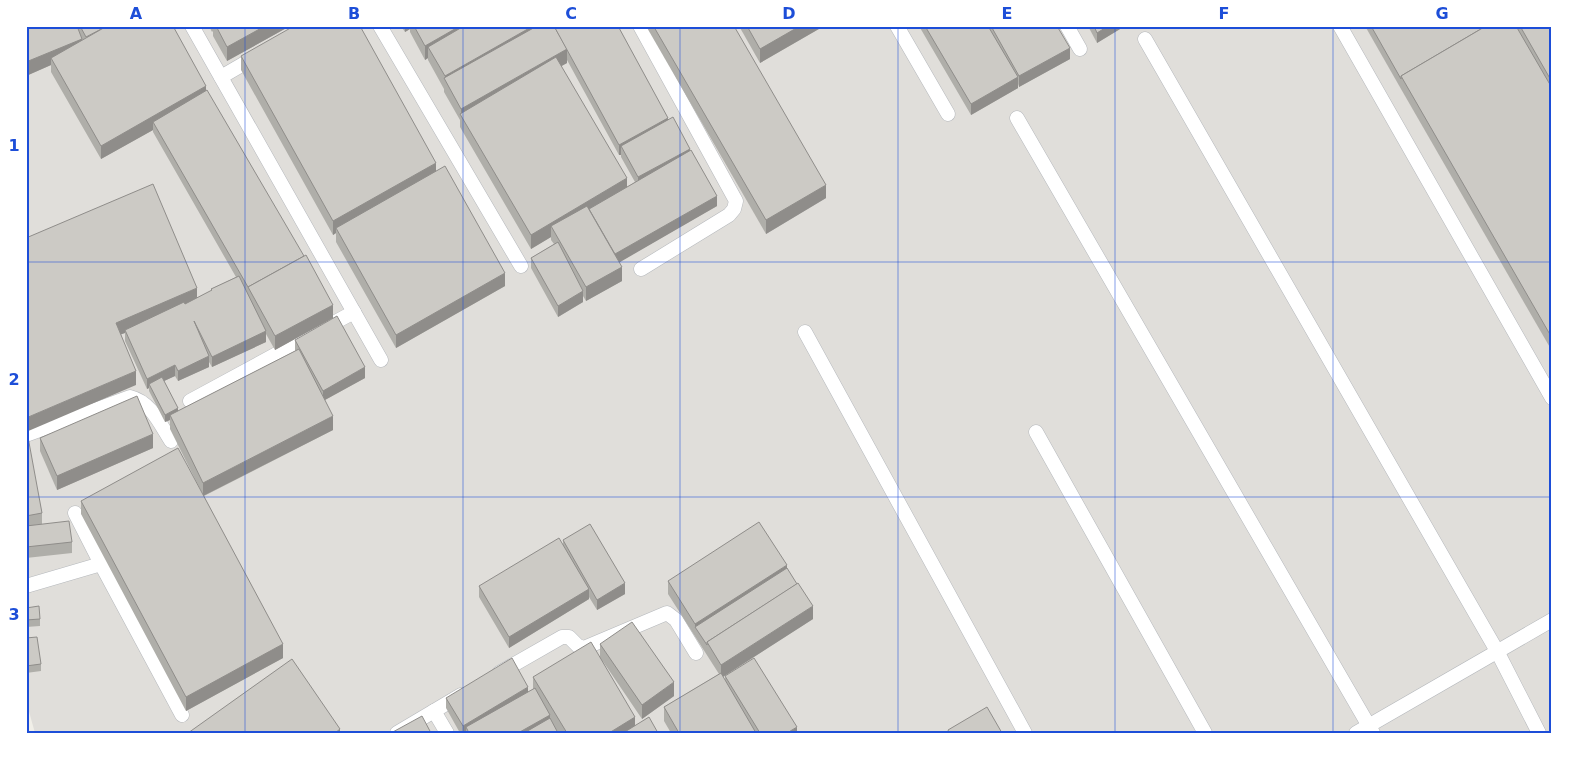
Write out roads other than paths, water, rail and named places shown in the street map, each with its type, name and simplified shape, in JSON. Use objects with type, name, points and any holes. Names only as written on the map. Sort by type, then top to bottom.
[{"type":"lane","points":[[192,26],[381,360]]},
{"type":"lane","points":[[380,26],[521,266]]},
{"type":"lane","points":[[640,26],[736,201],[734,209],[729,215],[641,269]]},
{"type":"lane","points":[[897,26],[948,114]]},
{"type":"lane","points":[[1067,26],[1080,49]]},
{"type":"lane","points":[[1340,26],[1552,398]]},
{"type":"lane","points":[[1145,39],[1497,651],[1539,733]]},
{"type":"lane","points":[[221,77],[268,49]]},
{"type":"lane","points":[[1017,118],[1371,729]]},
{"type":"lane","points":[[190,401],[354,312]]},
{"type":"lane","points":[[805,332],[1025,733]]},
{"type":"lane","points":[[26,435],[110,406],[130,397],[140,399],[150,408],[171,441]]},
{"type":"lane","points":[[1036,432],[1205,733]]},
{"type":"lane","points":[[75,513],[182,715]]},
{"type":"lane","points":[[26,586],[101,564]]},
{"type":"lane","points":[[397,733],[562,637],[569,637],[578,646],[584,648],[667,613],[676,620],[696,653]]},
{"type":"lane","points":[[1356,733],[1371,729],[1497,651],[1552,620]]},
{"type":"lane","points":[[434,711],[448,733]]}]
